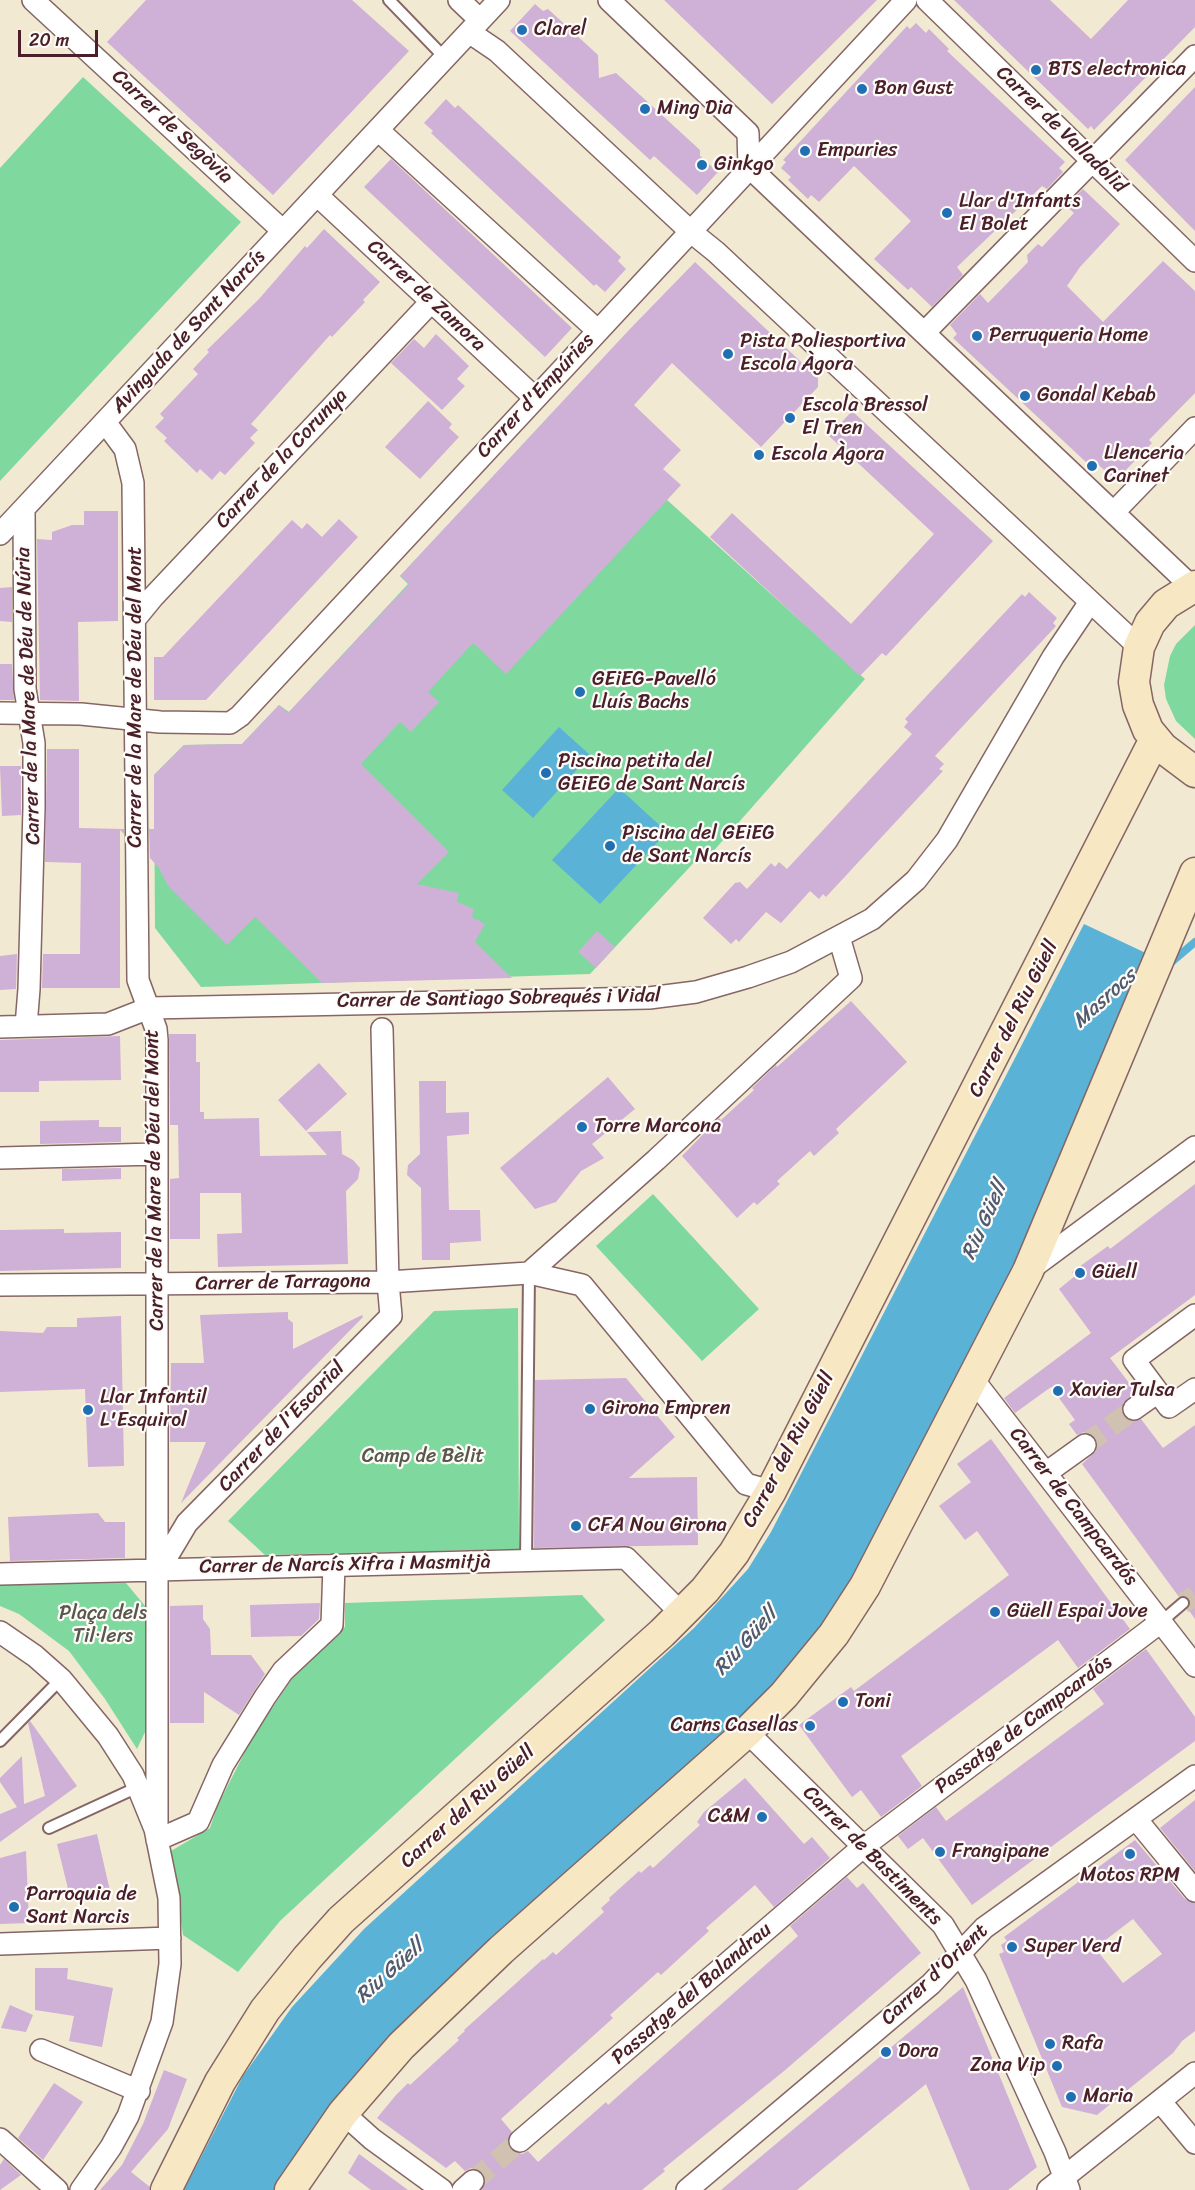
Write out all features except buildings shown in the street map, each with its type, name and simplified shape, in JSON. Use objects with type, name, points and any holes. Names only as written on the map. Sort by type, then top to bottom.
[{"type":"street","name":"Carrer de Segòvia","points":[[33,0],[283,231]]},
{"type":"street","points":[[459,0],[475,26],[497,51],[1139,646]]},
{"type":"street","name":"Avinguda de Sant Narcís","points":[[0,534],[499,0]]},
{"type":"street","points":[[609,0],[748,133],[749,167],[1194,586],[1177,596],[1157,614],[1139,646],[1135,664],[1135,693],[1144,720],[1155,739],[1172,756],[1195,772]]},
{"type":"street","name":"Carrer d'Empúries","points":[[0,713],[81,714],[135,721],[230,723],[240,716],[906,0]]},
{"type":"street","name":"Carrer de Valladolid","points":[[927,0],[1195,261]]},
{"type":"street","points":[[924,333],[1195,56]]},
{"type":"street","points":[[378,130],[597,330]]},
{"type":"street","name":"Carrer de Zamora","points":[[317,195],[535,398]]},
{"type":"street","name":"Carrer de la Corunya","points":[[135,619],[153,597],[431,302]]},
{"type":"street","name":"Carrer de la Mare de Déu del Mont","points":[[105,422],[125,449],[134,483],[138,980],[149,1008],[157,1040],[156,1285],[159,1570],[157,1840]]},
{"type":"street","points":[[1114,512],[1195,428]]},
{"type":"street","name":"Carrer de la Mare de Déu de Núria","points":[[24,509],[25,689],[34,742],[29,989],[35,1026]]},
{"type":"street","name":"Carrer de Santiago Sobrequés i Vidal","points":[[149,1008],[649,998],[696,992],[791,962],[872,919],[907,888],[947,840],[1053,657],[1090,602]]},
{"type":"street","name":"Carrer del Riu Güell","points":[[166,2190],[220,2082],[265,2010],[340,1920],[662,1634],[705,1590],[734,1553],[771,1491],[1155,739]]},
{"type":"street","points":[[290,2190],[343,2113],[402,2046],[501,1950],[747,1732],[784,1695],[834,1634],[865,1586],[1028,1271],[1195,873]]},
{"type":"street","points":[[529,1273],[656,1160],[851,978],[839,937]]},
{"type":"street","points":[[0,1027],[108,1024],[149,1008]]},
{"type":"street","name":"Carrer de l'Escorial","points":[[159,1570],[187,1523],[391,1316],[388,1282],[382,1029]]},
{"type":"street","points":[[1028,1271],[1195,1147]]},
{"type":"street","points":[[0,1158],[156,1154]]},
{"type":"street","name":"Carrer de Tarragona","points":[[0,1285],[388,1282],[529,1273],[582,1285],[746,1484],[771,1491]]},
{"type":"street","points":[[1195,1315],[1134,1360],[1170,1407],[1195,1389]]},
{"type":"street","name":"Carrer de Campcardós","points":[[972,1378],[1195,1666]]},
{"type":"street","points":[[1134,1409],[1158,1392]]},
{"type":"street","points":[[1046,1473],[1085,1445]]},
{"type":"street","name":"Carrer de Narcís Xifra i Masmitjà","points":[[0,1574],[626,1558],[671,1603]]},
{"type":"street","points":[[157,1840],[198,1822],[223,1765],[271,1688],[291,1662],[332,1625],[334,1565]]},
{"type":"street","name":"Passatge de Campcardós","points":[[864,1846],[1162,1621]]},
{"type":"street","points":[[0,1632],[35,1656],[61,1679],[108,1736],[138,1787],[157,1840],[169,1898],[170,1964],[162,2022],[139,2091],[111,2147],[81,2190]]},
{"type":"street","name":"Carrer de Bastiments","points":[[747,1732],[943,1925],[976,1980],[1055,2152],[1060,2186]]},
{"type":"street","name":"Carrer d'Orient","points":[[687,2190],[931,1984],[984,1928],[1195,1776]]},
{"type":"street","points":[[1136,1819],[1195,1891]]},
{"type":"street","name":"Passatge del Balandrau","points":[[520,2141],[864,1846]]},
{"type":"street","points":[[0,1944],[170,1938]]},
{"type":"street","points":[[41,2050],[139,2091]]},
{"type":"street","points":[[1060,2186],[1195,2073]]},
{"type":"street","points":[[1160,2101],[1195,2143]]},
{"type":"street","points":[[343,2113],[372,2139],[442,2190]]},
{"type":"street","points":[[0,2139],[57,2190]]},
{"type":"lane","points":[[389,0],[446,59]]},
{"type":"lane","points":[[526,1560],[529,1273]]},
{"type":"lane","name":"Passatge de Campcardós","points":[[1162,1621],[1183,1603]]},
{"type":"lane","points":[[0,1741],[61,1679]]},
{"type":"lane","points":[[49,1828],[138,1787]]},
{"type":"green space","points":[[83,77],[241,222],[0,481],[0,168]]},
{"type":"green space","name":"GEiEG-Pavelló Lluís Bachs","points":[[561,404],[865,679],[710,855],[701,855],[590,974],[201,987],[155,928],[154,775],[184,745],[242,744],[279,705],[289,712],[408,584],[400,576]]},
{"type":"green space","points":[[1195,625],[1195,739],[1176,721],[1166,699],[1164,685],[1170,656],[1176,644]]},
{"type":"green space","points":[[653,1194],[759,1309],[702,1361],[596,1246]]},
{"type":"green space","name":"Camp de Bèlit","points":[[518,1308],[519,1549],[265,1555],[228,1521],[434,1311]]},
{"type":"green space","name":"Plaça dels Til·lers","points":[[126,1583],[146,1607],[146,1730],[137,1749],[105,1699],[69,1651],[19,1614],[0,1606],[0,1584]]},
{"type":"green space","points":[[582,1595],[605,1620],[280,1921],[238,1972],[183,1935],[171,1851],[210,1828],[217,1807],[253,1736],[294,1676],[345,1627],[345,1603]]},
{"type":"water","name":"Piscina petita del GEiEG de Sant Narcís","points":[[559,727],[590,755],[533,818],[502,790]]},
{"type":"water","name":"Piscina del GEiEG de Sant Narcís","points":[[619,788],[667,832],[600,904],[552,860]]},
{"type":"water","name":"Riu Güell","points":[[1084,924],[1148,954],[1015,1268],[868,1557],[823,1626],[761,1697],[696,1759],[388,2038],[316,2127],[275,2190],[184,2190],[243,2076],[292,2007],[364,1929],[694,1628],[748,1569],[771,1532]]},
{"type":"waterway","name":"Masrocs","points":[[1168,965],[1195,942]]},
{"type":"tunnel","points":[[1085,1445],[1134,1409]]},
{"type":"tunnel","points":[[1183,1603],[1195,1596]]},
{"type":"tunnel","points":[[473,2181],[520,2141]]},
{"type":"place","name":"Clarel","points":[[522,30]]},
{"type":"place","name":"BTS electronica","points":[[1036,70]]},
{"type":"place","name":"Bon Gust","points":[[862,89]]},
{"type":"place","name":"Ming Dia","points":[[645,109]]},
{"type":"place","name":"Empuries","points":[[805,151]]},
{"type":"place","name":"Ginkgo","points":[[702,165]]},
{"type":"place","name":"Llar d'Infants El Bolet","points":[[947,213]]},
{"type":"place","name":"Perruqueria Home","points":[[977,336]]},
{"type":"place","name":"Pista Poliesportiva Escola Àgora","points":[[728,354]]},
{"type":"place","name":"Gondal Kebab","points":[[1025,396]]},
{"type":"place","name":"Escola Bressol El Tren","points":[[790,418]]},
{"type":"place","name":"Escola Àgora","points":[[759,455]]},
{"type":"place","name":"Llenceria Carinet","points":[[1092,466]]},
{"type":"place","name":"GEiEG-Pavelló Lluís Bachs","points":[[580,692]]},
{"type":"place","name":"Piscina petita del GEiEG de Sant Narcís","points":[[546,773]]},
{"type":"place","name":"Piscina del GEiEG de Sant Narcís","points":[[610,846]]},
{"type":"place","name":"Torre Marcona","points":[[582,1127]]},
{"type":"place","name":"Güell","points":[[1080,1273]]},
{"type":"place","name":"Xavier Tulsa","points":[[1058,1391]]},
{"type":"place","name":"Girona Empren","points":[[590,1409]]},
{"type":"place","name":"Llar Infantil L'Esquirol","points":[[88,1410]]},
{"type":"place","name":"CFA Nou Girona","points":[[576,1526]]},
{"type":"place","name":"Güell Espai Jove","points":[[995,1612]]},
{"type":"place","name":"Toni","points":[[843,1702]]},
{"type":"place","name":"Carns Casellas","points":[[810,1726]]},
{"type":"place","name":"C&M","points":[[762,1817]]},
{"type":"place","name":"Frangipane","points":[[940,1852]]},
{"type":"place","name":"Motos RPM","points":[[1130,1854]]},
{"type":"place","name":"Parroquia de Sant Narcis","points":[[14,1907]]},
{"type":"place","name":"Super Verd","points":[[1012,1947]]},
{"type":"place","name":"Rafa","points":[[1050,2044]]},
{"type":"place","name":"Dora","points":[[886,2052]]},
{"type":"place","name":"Zona Vip","points":[[1057,2066]]},
{"type":"place","name":"Maria","points":[[1071,2097]]}]
